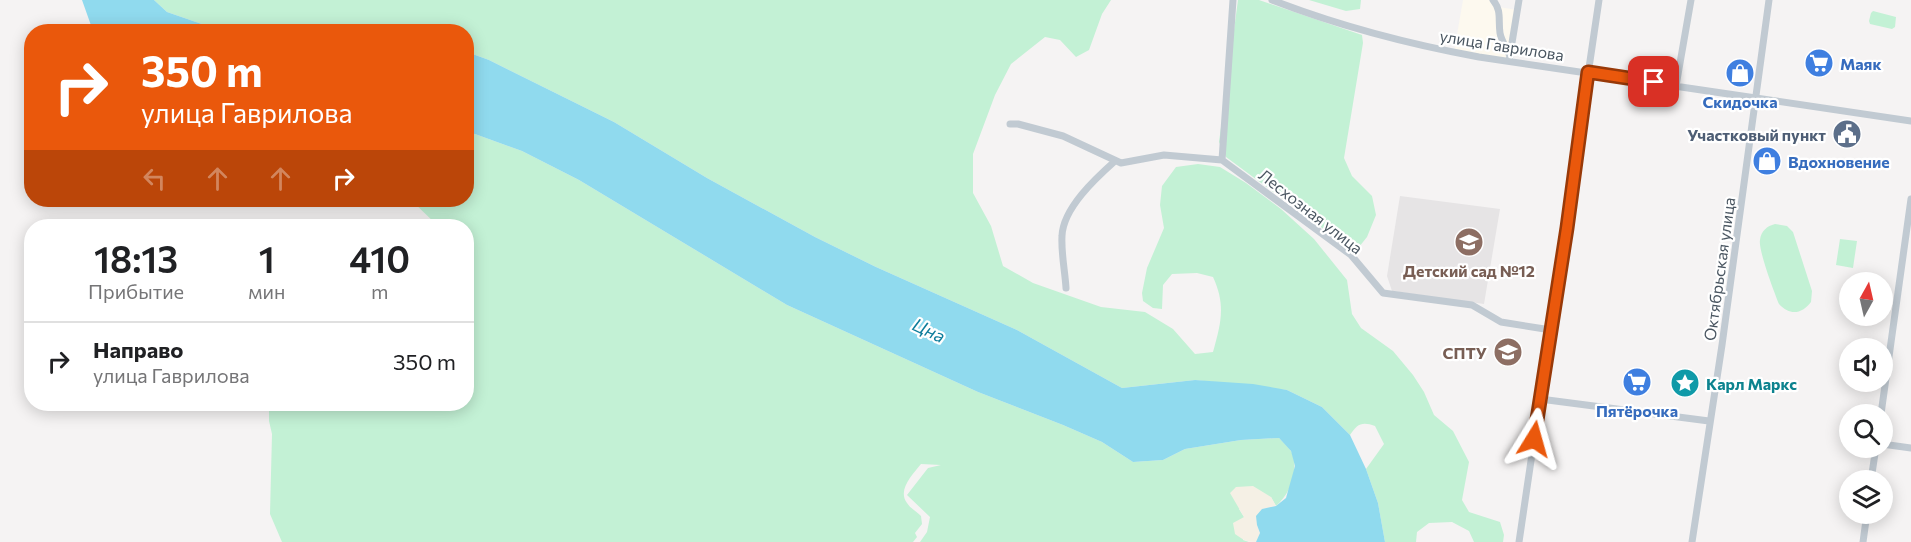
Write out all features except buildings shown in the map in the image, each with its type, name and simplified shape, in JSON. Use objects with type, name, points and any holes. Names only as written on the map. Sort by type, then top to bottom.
[{"type":"street","points":[[1010,124],[1063,136],[1121,163],[1164,155],[1222,160],[1233,0]]},
{"type":"street","name":"улица Гаврилова","points":[[1272,0],[1389,38],[1435,49],[1509,58],[1676,86],[1911,121]]},
{"type":"street","points":[[1493,0],[1499,7],[1500,34],[1509,58]]},
{"type":"street","points":[[1509,58],[1519,0]]},
{"type":"street","points":[[1519,542],[1599,0]]},
{"type":"street","points":[[1676,86],[1691,0]]},
{"type":"street","name":"Октябрьская улица","points":[[1692,542],[1769,0]]},
{"type":"street","name":"Лесхозная улица","points":[[1222,160],[1351,255],[1383,293],[1472,305],[1501,322],[1551,330]]},
{"type":"street","points":[[1066,288],[1062,234],[1067,217],[1094,180],[1115,161]]},
{"type":"street","points":[[1882,404],[1911,200]]},
{"type":"street","points":[[1540,399],[1709,421]]},
{"type":"street","points":[[1893,446],[1911,448]]},
{"type":"street","points":[[1863,542],[1865,524]]},
{"type":"shaded area","points":[[1463,0],[1493,0],[1499,7],[1517,10],[1509,61],[1454,52]]},
{"type":"shaded area","points":[[1400,196],[1500,209],[1484,304],[1392,291],[1387,276]]},
{"type":"green space","points":[[154,0],[1111,0],[1102,14],[1089,50],[1076,57],[1060,40],[1045,37],[1011,64],[995,95],[973,154],[973,193],[991,226],[1003,266],[1033,283],[1101,307],[1145,312],[1173,329],[1195,354],[1213,352],[1221,305],[1213,277],[1197,273],[1172,274],[1163,285],[1162,309],[1153,308],[1143,301],[1142,293],[1147,268],[1164,228],[1160,205],[1162,186],[1176,167],[1198,164],[1220,167],[1281,209],[1314,239],[1347,280],[1352,314],[1361,328],[1393,351],[1424,392],[1434,415],[1453,431],[1469,462],[1462,500],[1469,512],[1500,522],[1504,535],[1503,542],[1474,542],[1469,531],[1452,522],[1429,523],[1417,532],[1416,542],[1385,542],[1378,503],[1366,469],[1384,444],[1375,426],[1360,424],[1350,435],[1322,407],[1287,390],[1195,380],[1122,388],[1017,330],[815,237],[707,178],[614,122],[474,55],[474,24],[202,24],[167,12]]},
{"type":"green space","points":[[1238,0],[1259,0],[1362,35],[1363,43],[1344,158],[1352,176],[1372,196],[1376,215],[1367,237],[1359,247],[1349,246],[1329,233],[1226,157],[1219,142]]},
{"type":"green space","points":[[1309,0],[1361,0],[1360,9],[1346,11]]},
{"type":"green space","points":[[1873,11],[1896,17],[1895,27],[1892,29],[1870,24]]},
{"type":"green space","points":[[475,134],[522,151],[579,180],[787,305],[978,392],[1102,442],[1133,462],[1163,460],[1185,449],[1241,440],[1279,438],[1292,453],[1294,475],[1292,482],[1276,506],[1271,497],[1239,509],[1244,517],[1243,540],[1249,542],[920,542],[927,532],[930,517],[907,495],[928,468],[941,465],[921,464],[907,482],[904,493],[908,505],[921,516],[922,524],[915,533],[917,537],[913,542],[282,542],[270,514],[272,434],[269,411],[474,411],[474,219],[431,219],[418,207],[474,207]]},
{"type":"green space","points":[[1775,224],[1787,226],[1793,232],[1812,291],[1811,302],[1800,311],[1792,312],[1779,304],[1764,262],[1760,245],[1761,237],[1765,229]]},
{"type":"green space","points":[[1840,239],[1857,241],[1853,268],[1836,265]]},
{"type":"sand","points":[[1253,486],[1271,497],[1276,506],[1262,509],[1257,525],[1260,534],[1256,542],[1244,540],[1235,534],[1233,523],[1244,517],[1230,493],[1236,487]]},
{"type":"water","points":[[82,0],[154,0],[167,12],[202,24],[91,24]]},
{"type":"water","name":"Цна","points":[[474,55],[614,122],[707,178],[815,237],[1017,330],[1122,388],[1195,380],[1253,384],[1287,390],[1322,407],[1350,435],[1366,469],[1378,503],[1385,542],[1256,542],[1260,533],[1256,516],[1262,509],[1276,506],[1286,498],[1295,466],[1291,451],[1279,438],[1241,440],[1185,449],[1163,460],[1133,462],[1102,442],[978,392],[787,305],[579,180],[522,151],[475,134]]},
{"type":"place","name":"Маяк","points":[[1819,63]]},
{"type":"place","name":"Скидочка","points":[[1740,73]]},
{"type":"place","name":"Участковый пункт","points":[[1847,134]]},
{"type":"place","name":"Вдохновение","points":[[1767,161]]},
{"type":"place","name":"Детский сад №12","points":[[1469,242]]},
{"type":"place","name":"СПТУ","points":[[1508,352]]},
{"type":"place","name":"Пятёрочка","points":[[1637,382]]},
{"type":"place","name":"Карл Маркс","points":[[1685,383]]},
{"type":"route","points":[[1534,439],[1567,228],[1588,72],[1654,82]]}]
